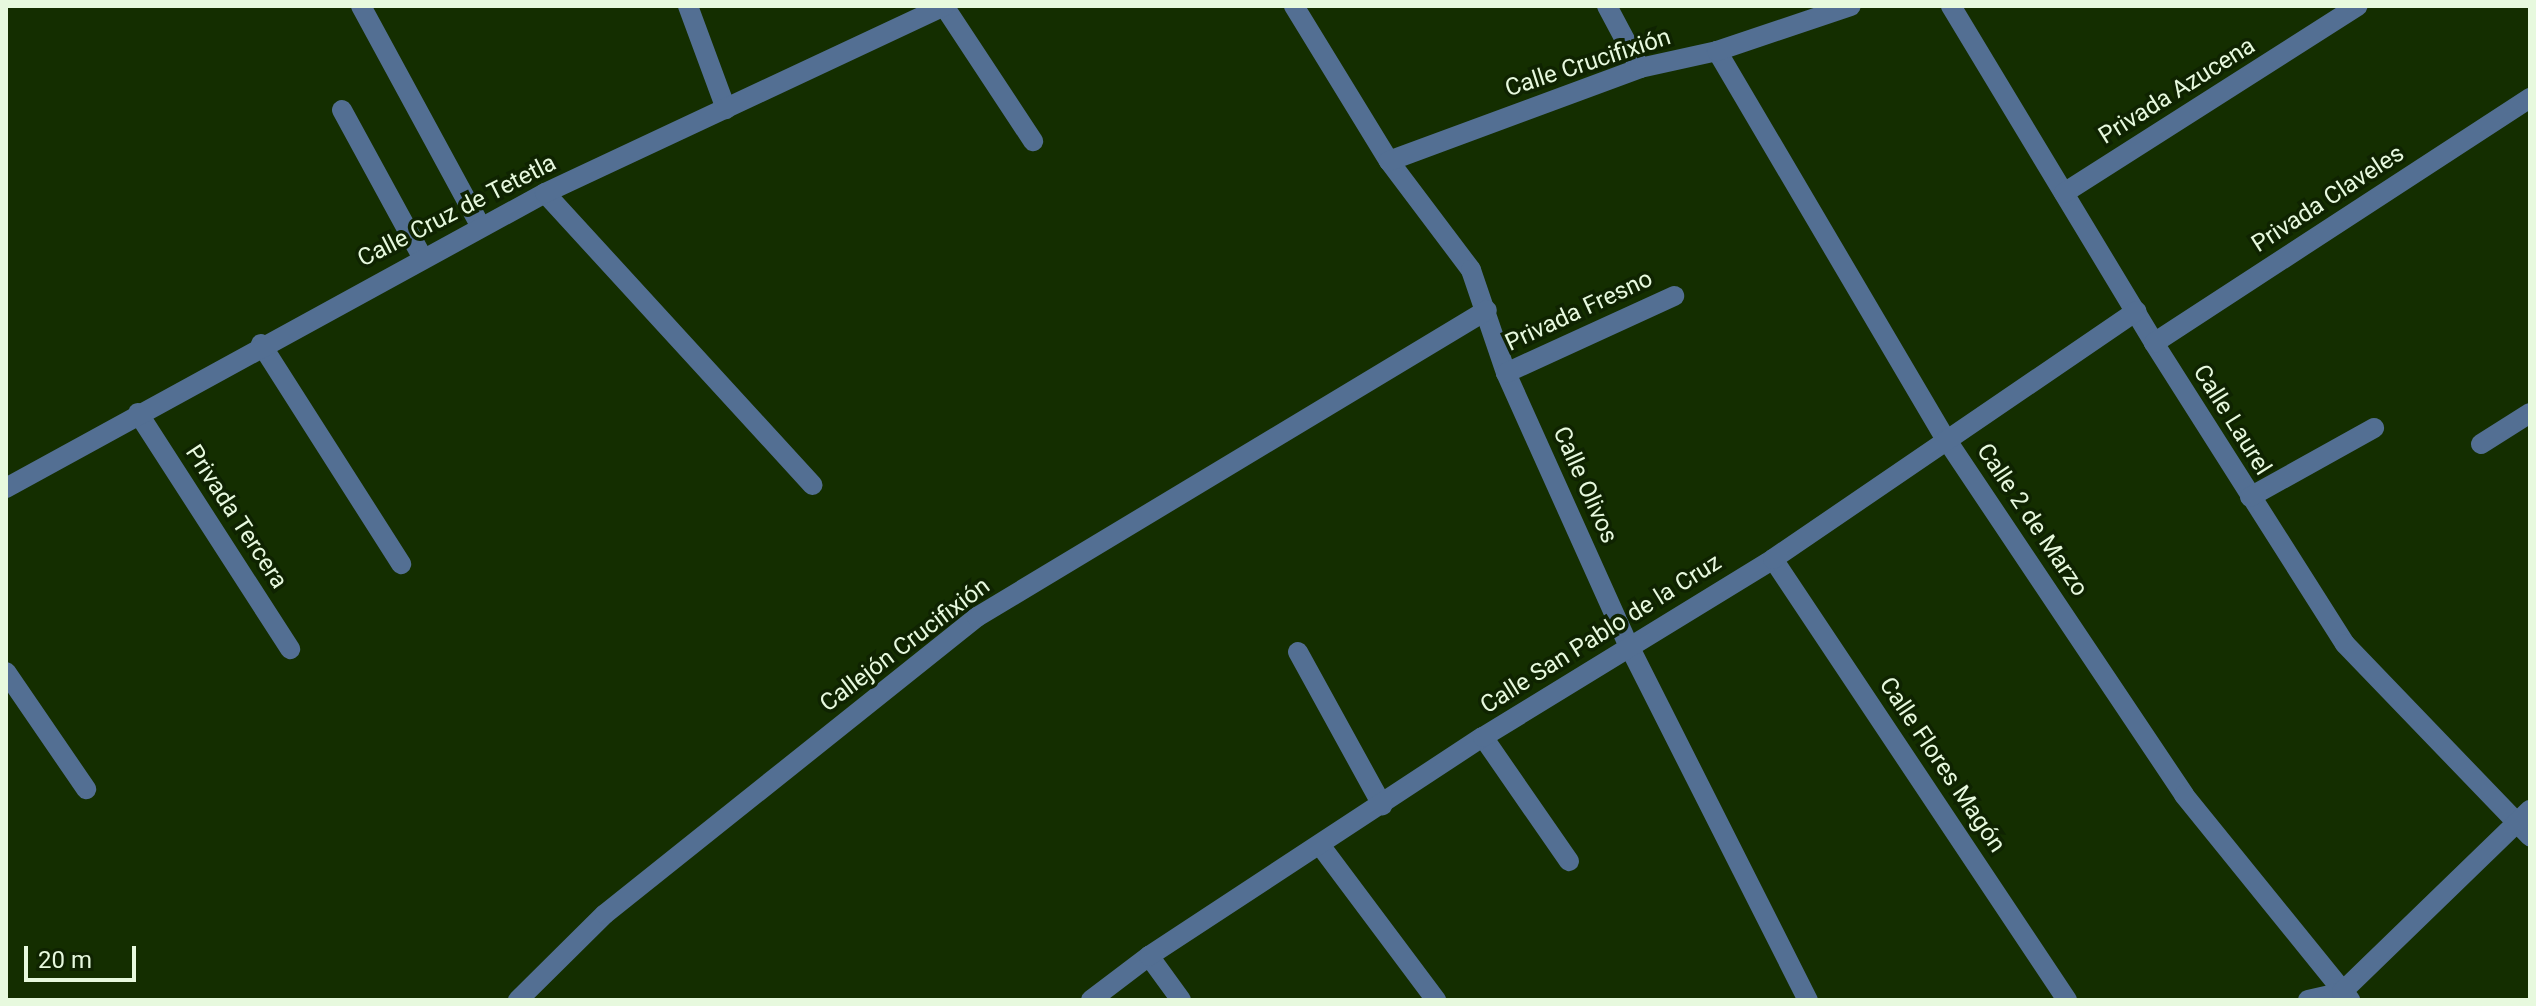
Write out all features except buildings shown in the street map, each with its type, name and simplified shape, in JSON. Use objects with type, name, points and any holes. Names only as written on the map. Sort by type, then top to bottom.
[{"type":"street","points":[[361,6],[481,227]]},
{"type":"street","points":[[688,6],[726,109]]},
{"type":"street","points":[[944,6],[1033,141]]},
{"type":"street","name":"Calle Cruz de Tetetla","points":[[6,488],[261,344],[545,193],[944,6]]},
{"type":"street","name":"Calle Olivos","points":[[1294,6],[1389,161],[1471,270],[1506,373],[1628,644],[1808,1000]]},
{"type":"street","points":[[1607,6],[1640,68]]},
{"type":"street","name":"Calle Crucifixión","points":[[1389,161],[1640,68],[1717,51],[1851,6]]},
{"type":"street","name":"Calle Laurel","points":[[1951,6],[2154,343],[2345,644],[2526,824]]},
{"type":"street","name":"Privada Azucena","points":[[2064,193],[2358,6]]},
{"type":"street","name":"Calle 2 de Marzo","points":[[1717,51],[1946,439],[2184,795],[2346,996]]},
{"type":"street","name":"Privada Claveles","points":[[2154,343],[2530,98]]},
{"type":"street","points":[[342,110],[422,257]]},
{"type":"street","points":[[545,193],[813,485]]},
{"type":"street","name":"Privada Fresno","points":[[1506,373],[1674,296]]},
{"type":"street","name":"Callejón Crucifixión","points":[[518,1000],[605,914],[977,617],[1487,310]]},
{"type":"street","name":"Calle San Pablo de la Cruz","points":[[1091,1000],[1149,956],[1483,737],[1628,644],[1773,559],[2137,311]]},
{"type":"street","points":[[261,344],[401,564]]},
{"type":"street","name":"Privada Tercera","points":[[138,413],[290,649]]},
{"type":"street","points":[[2481,444],[2527,422]]},
{"type":"street","points":[[2250,497],[2374,428]]},
{"type":"street","name":"Calle Flores Magón","points":[[1773,559],[2067,1000]]},
{"type":"street","points":[[1298,652],[1382,805]]},
{"type":"street","points":[[6,672],[86,789]]},
{"type":"street","points":[[1483,737],[1569,861]]},
{"type":"street","points":[[2308,1000],[2346,996],[2526,824]]},
{"type":"street","points":[[1320,845],[1436,1000]]},
{"type":"street","points":[[1149,956],[1181,1000]]}]
